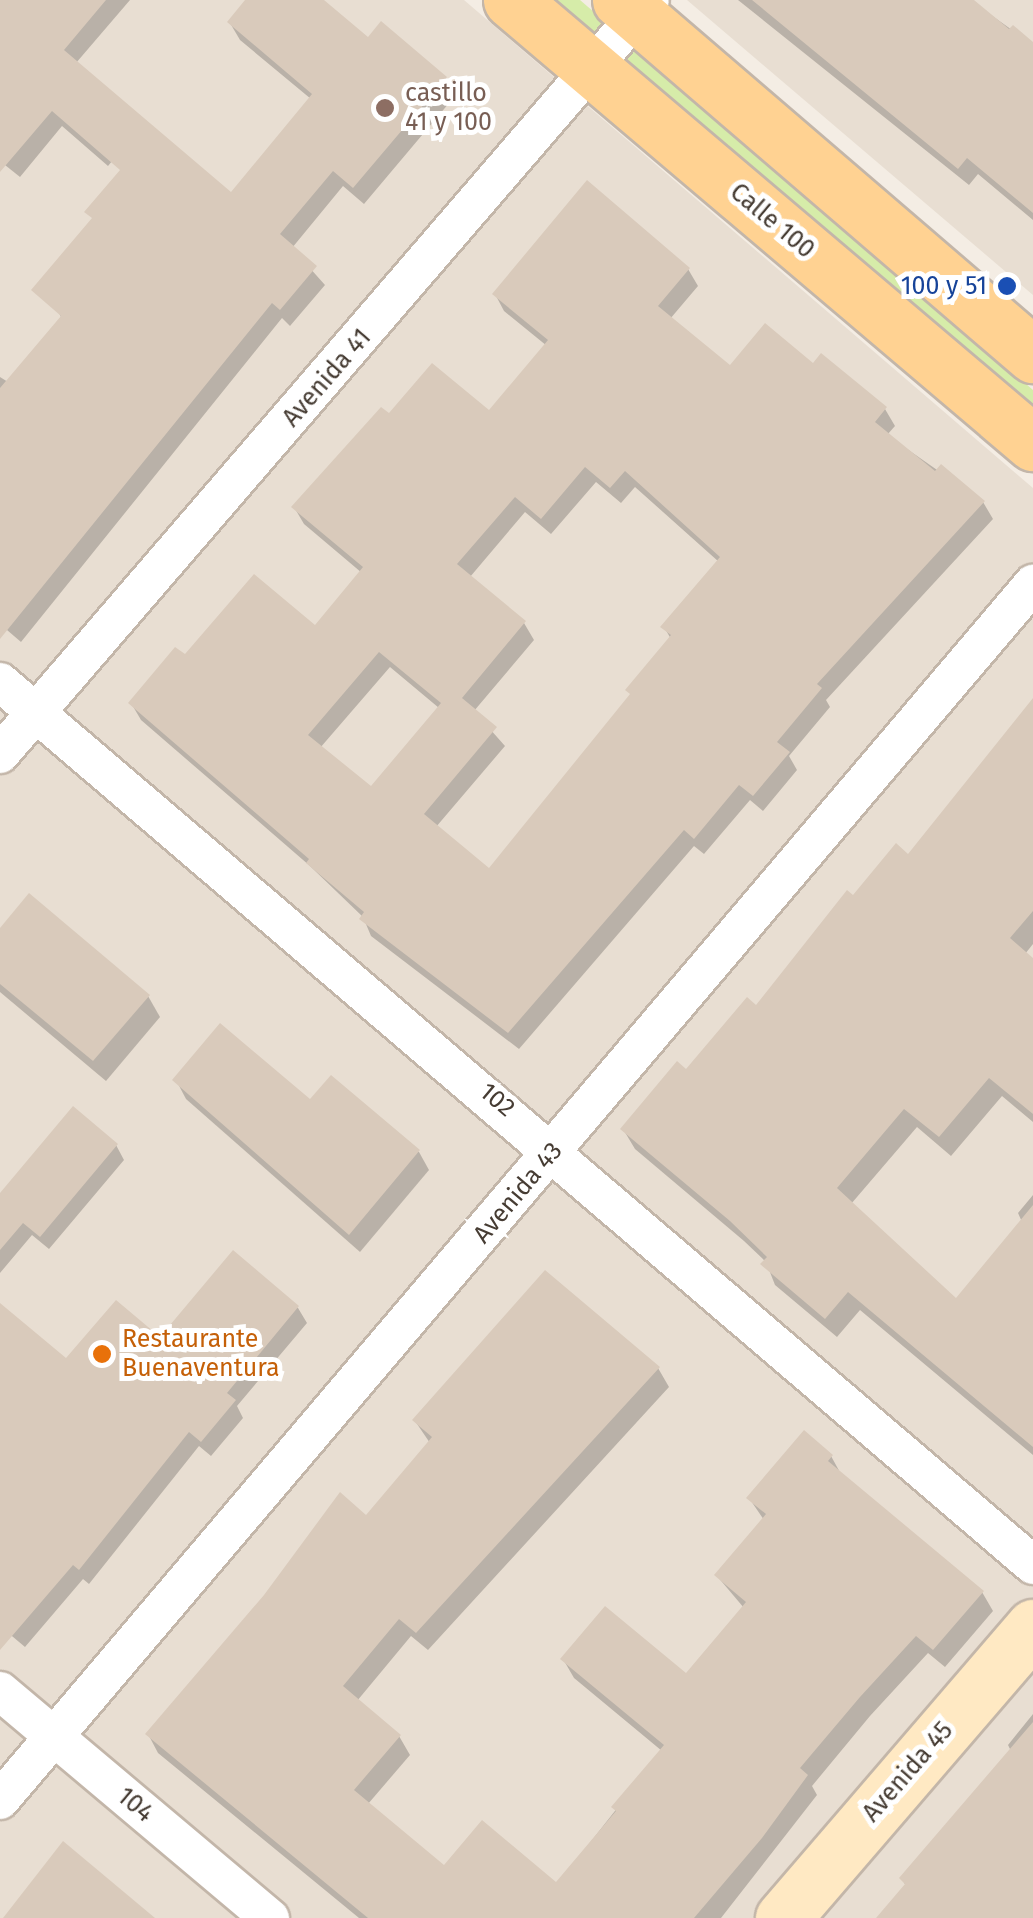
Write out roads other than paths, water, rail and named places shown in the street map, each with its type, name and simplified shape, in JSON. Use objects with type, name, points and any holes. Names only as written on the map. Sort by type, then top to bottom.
[{"type":"main road","name":"Calle 100","points":[[511,0],[1033,444]]},
{"type":"main road","points":[[636,5],[1033,355]]},
{"type":"street","name":"Avenida 41","points":[[0,754],[595,70],[636,5]]},
{"type":"street","name":"Avenida 43","points":[[0,1800],[1033,584]]},
{"type":"street","name":"102","points":[[0,682],[555,1150],[1033,1564]]},
{"type":"street","name":"Avenida 45","points":[[783,1918],[1033,1627]]},
{"type":"street","name":"104","points":[[0,1692],[270,1918]]},
{"type":"place","name":"castillo 41 y 100","points":[[385,108]]},
{"type":"place","name":"100 y 51","points":[[1007,286]]},
{"type":"place","name":"Restaurante Buenaventura","points":[[102,1354]]}]
